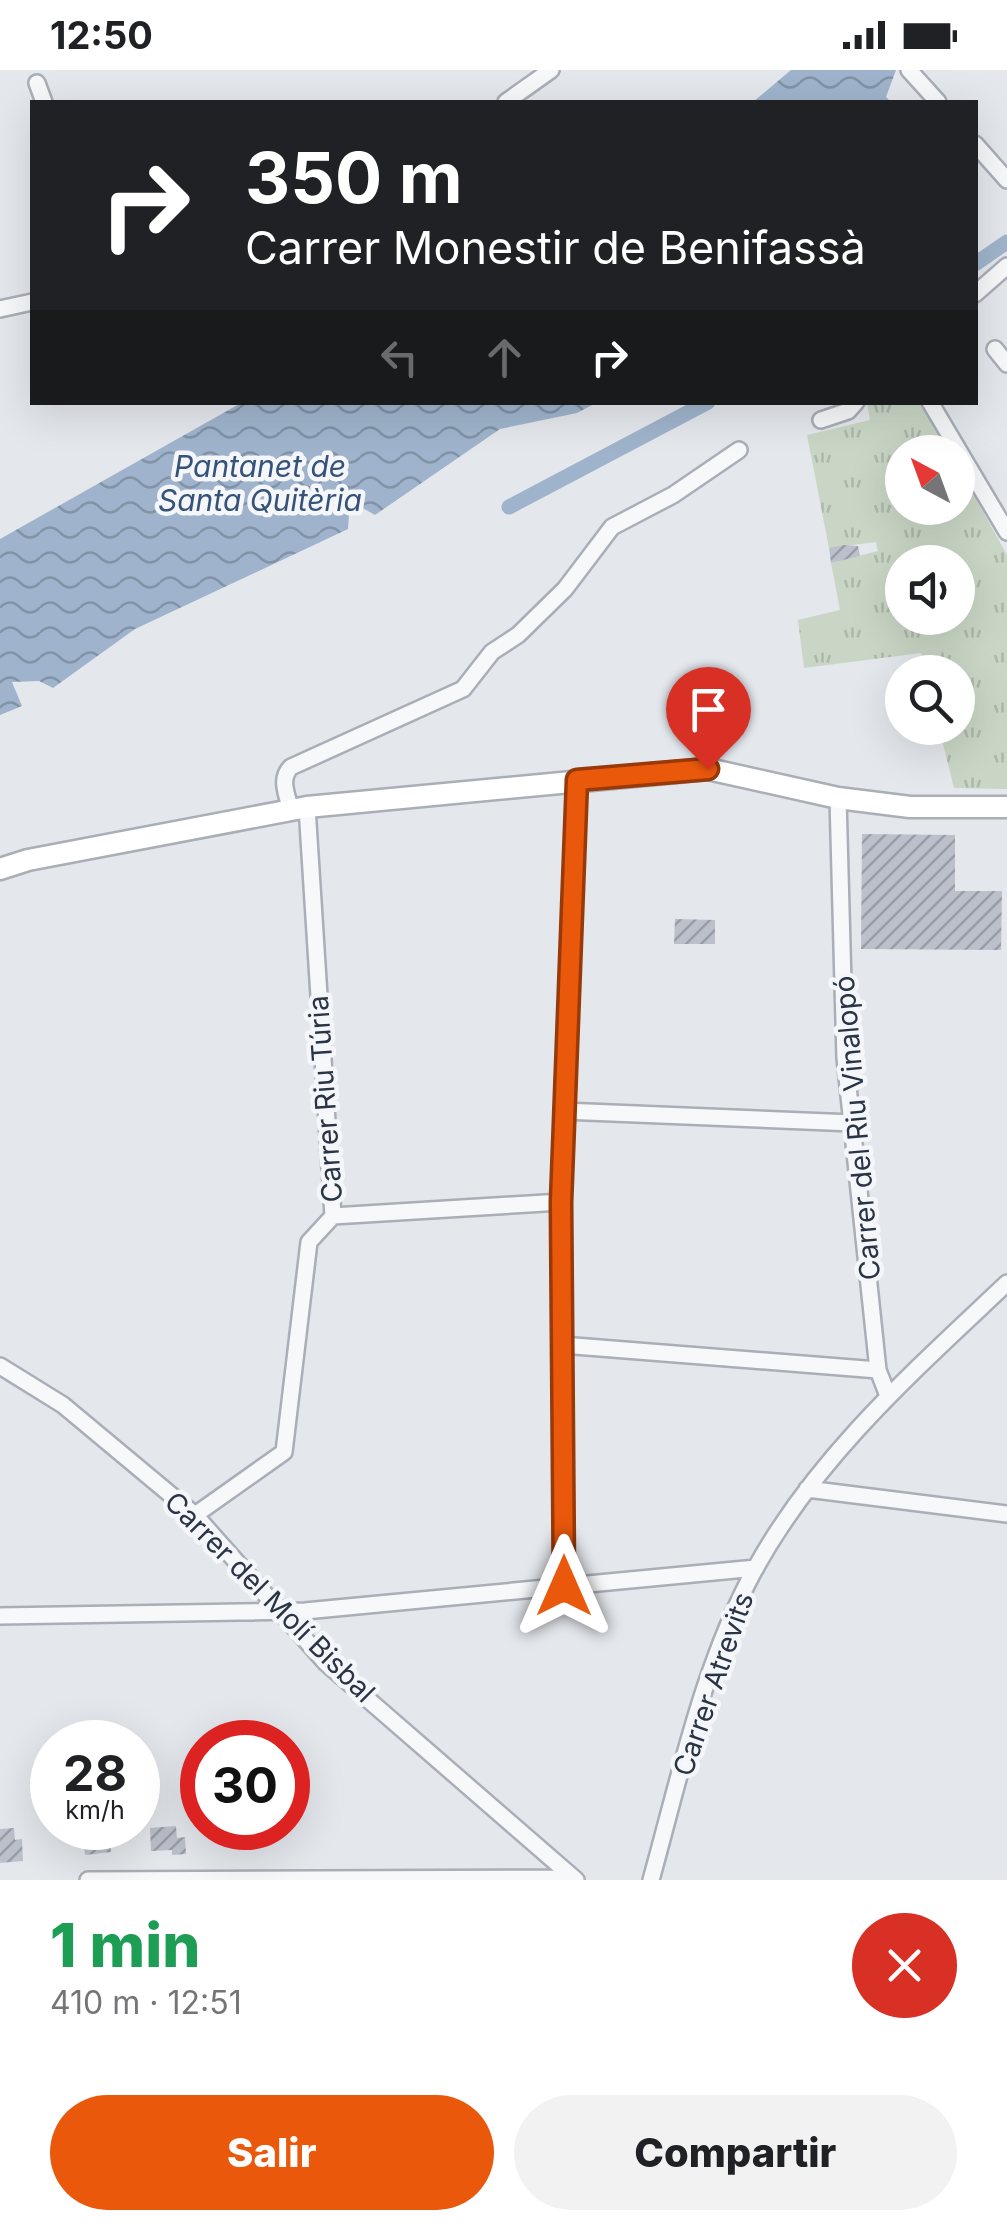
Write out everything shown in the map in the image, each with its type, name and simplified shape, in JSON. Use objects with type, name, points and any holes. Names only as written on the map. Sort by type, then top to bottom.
[{"type":"street","points":[[509,100],[550,70]]},
{"type":"street","points":[[909,70],[936,100]]},
{"type":"street","points":[[38,83],[43,100]]},
{"type":"street","points":[[978,147],[1007,180]]},
{"type":"street","points":[[978,291],[1007,266]]},
{"type":"street","points":[[0,309],[30,302]]},
{"type":"street","points":[[995,348],[1007,364]]},
{"type":"street","points":[[821,420],[848,411],[853,405]]},
{"type":"street","points":[[932,405],[1007,532]]},
{"type":"street","name":"Carrer Riu Túria","points":[[195,1515],[284,1452],[309,1242],[333,1216],[299,808],[284,780],[285,773],[462,689],[492,652],[518,635],[565,589],[612,527],[673,494],[739,450]]},
{"type":"street","points":[[0,869],[28,860],[299,808],[708,769],[838,798],[910,806],[1007,807]]},
{"type":"street","points":[[564,1586],[561,1202],[577,780]]},
{"type":"street","name":"Carrer del Riu Vinalopó","points":[[838,798],[846,1058],[878,1370],[888,1396]]},
{"type":"street","points":[[564,1110],[853,1123]]},
{"type":"street","points":[[333,1216],[561,1202]]},
{"type":"street","name":"Carrer Atrevits","points":[[651,1880],[694,1726],[730,1621],[756,1568],[807,1488],[888,1396],[1007,1283]]},
{"type":"street","points":[[562,1345],[878,1370]]},
{"type":"street","name":"Carrer del Molí Bisbal","points":[[0,1366],[63,1405],[195,1515],[326,1662],[575,1879]]},
{"type":"street","points":[[807,1488],[1007,1514]]},
{"type":"street","points":[[0,1616],[305,1610],[756,1568]]},
{"type":"street","points":[[88,1880],[575,1879]]},
{"type":"green space","points":[[867,405],[920,405],[939,435],[885,435],[885,525],[975,525],[975,498],[1007,555],[1007,789],[954,788],[943,745],[975,745],[975,655],[885,655],[804,668],[798,620],[840,610],[831,563],[878,551],[876,542],[829,548],[807,435],[870,420]]},
{"type":"water","points":[[791,70],[896,70],[886,97],[889,100],[755,100]]},
{"type":"water","name":"Pantanet de Santa Quitèria","points":[[237,405],[592,405],[577,413],[500,429],[375,515],[359,506],[349,514],[348,529],[135,629],[53,688],[39,681],[12,682],[22,706],[0,715],[0,539]]},
{"type":"building","points":[[858,546],[860,556],[831,563],[829,548]]},
{"type":"building","points":[[862,834],[955,835],[955,891],[1002,891],[1001,950],[861,949]]},
{"type":"building","points":[[675,919],[715,920],[715,944],[674,944]]},
{"type":"building","points":[[176,1826],[180,1850],[186,1850],[186,1854],[151,1851],[160,1850],[160,1827]]},
{"type":"building","points":[[14,1828],[15,1840],[22,1839],[23,1861],[0,1863],[0,1829]]},
{"type":"building","points":[[84,1850],[111,1850],[111,1852],[85,1855]]},
{"type":"waterway","points":[[978,262],[1007,242]]},
{"type":"waterway","points":[[509,507],[702,405]]},
{"type":"route","points":[[564,1586],[561,1202],[577,780],[708,769]]}]
